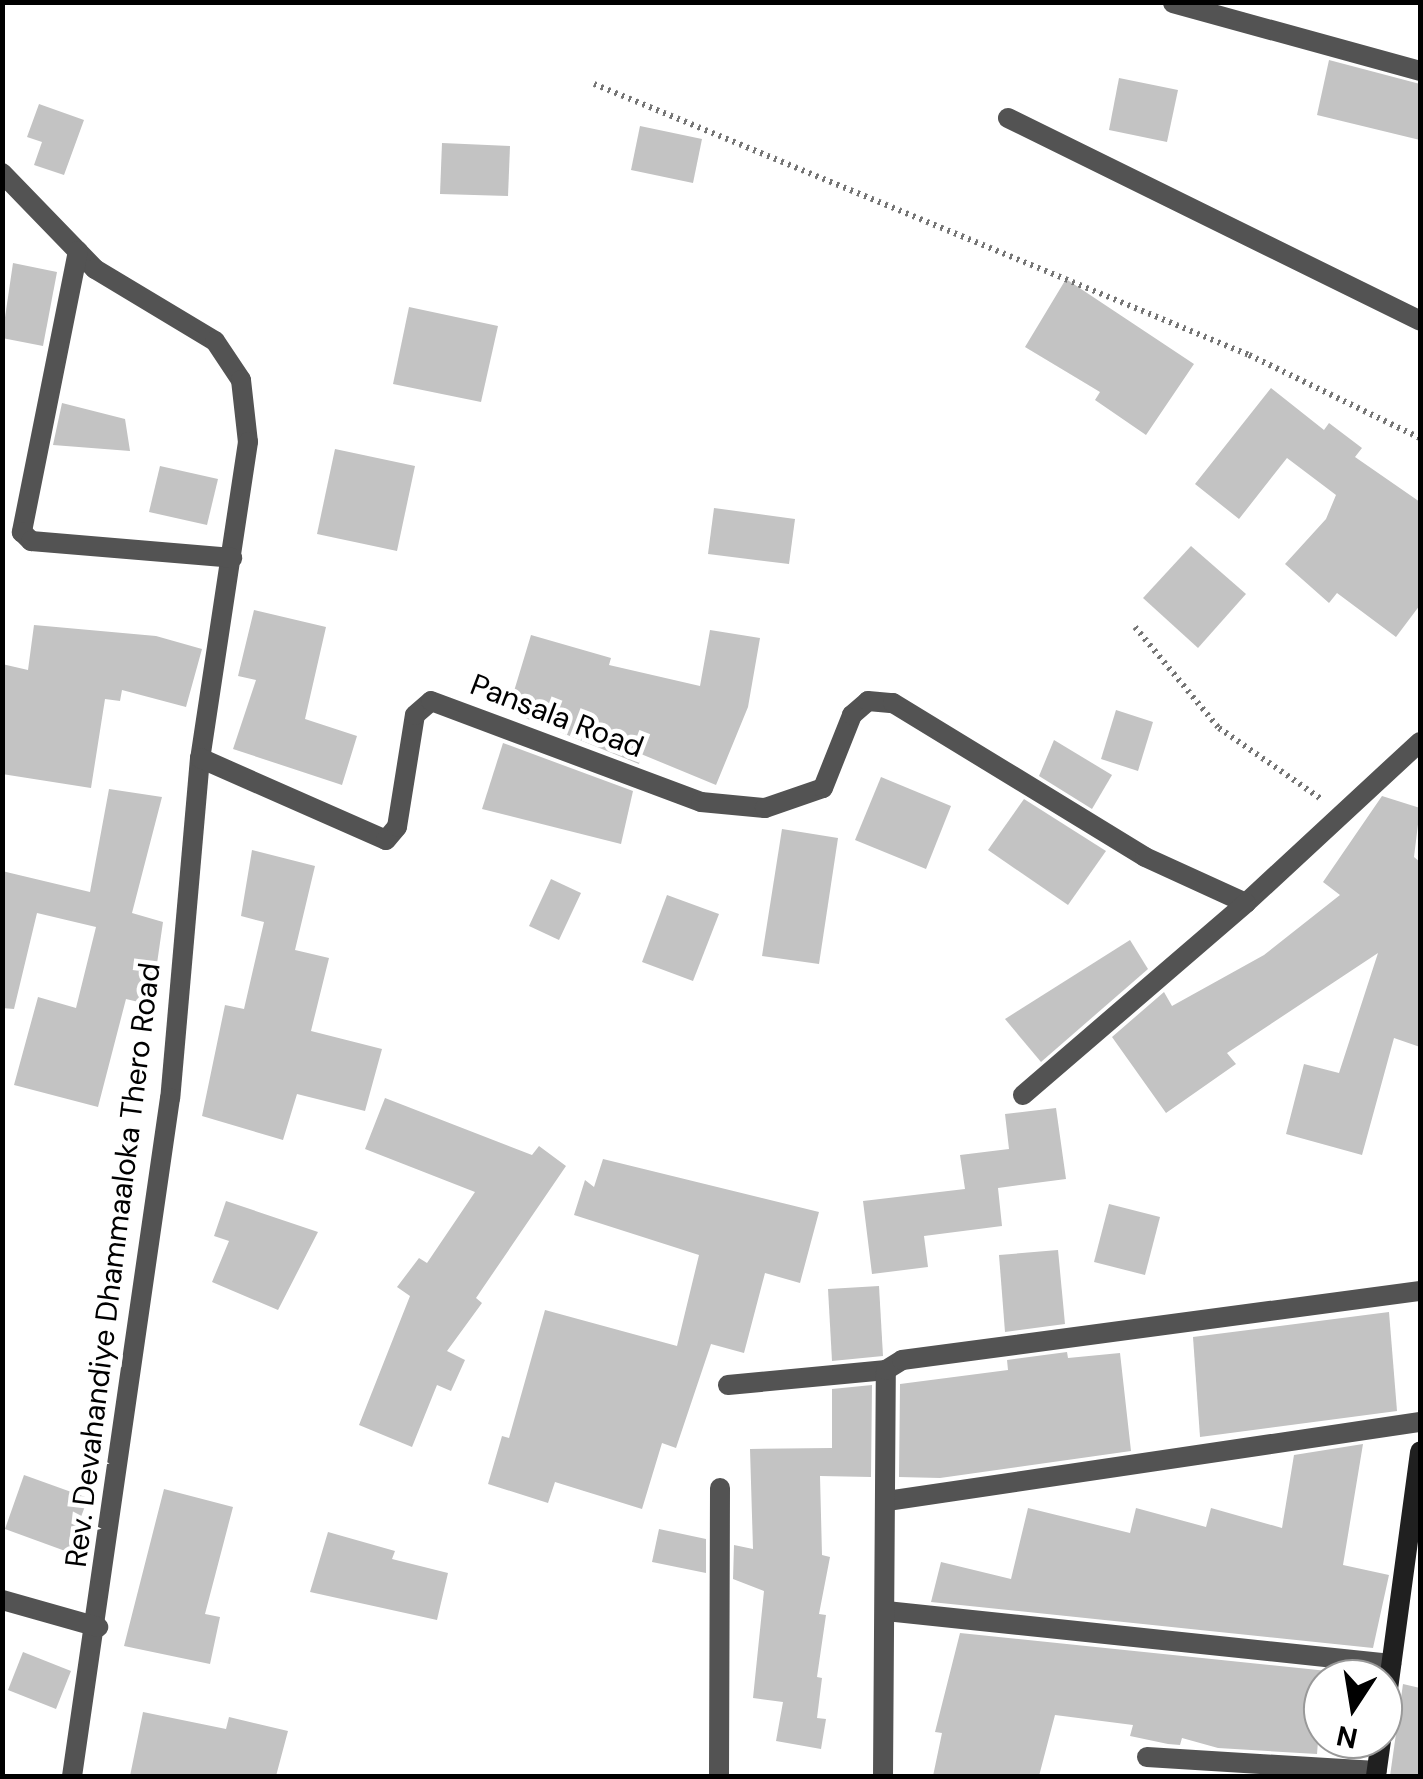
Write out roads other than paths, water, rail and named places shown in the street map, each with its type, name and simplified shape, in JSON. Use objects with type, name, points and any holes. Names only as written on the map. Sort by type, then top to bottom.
[{"type":"street","points":[[1173,3],[1420,71]]},
{"type":"street","points":[[1008,118],[1420,321]]},
{"type":"street","points":[[2,173],[95,269],[215,341],[241,380],[248,442],[200,758]]},
{"type":"street","points":[[78,250],[22,532],[30,541],[232,558]]},
{"type":"street","name":"Pansala Road","points":[[200,758],[386,840],[397,827],[416,714],[431,701],[701,802],[765,808],[823,788],[852,715],[868,700],[893,704],[1145,858],[1246,902]]},
{"type":"street","points":[[1023,1096],[1246,902],[1420,742]]},
{"type":"street","name":"Rev. Devahandiye Dhammaaloka Thero Road","points":[[72,1776],[98,1627],[170,1098],[200,758]]},
{"type":"street","points":[[728,1386],[886,1370],[902,1360],[1420,1291]]},
{"type":"street","points":[[883,1776],[886,1370]]},
{"type":"street","points":[[888,1501],[1420,1422]]},
{"type":"street","points":[[1393,1659],[1420,1451]]},
{"type":"street","points":[[720,1488],[720,1776]]},
{"type":"street","points":[[2,1600],[98,1627]]},
{"type":"street","points":[[886,1611],[1344,1659]]},
{"type":"street","points":[[1147,1757],[1377,1774]]}]
